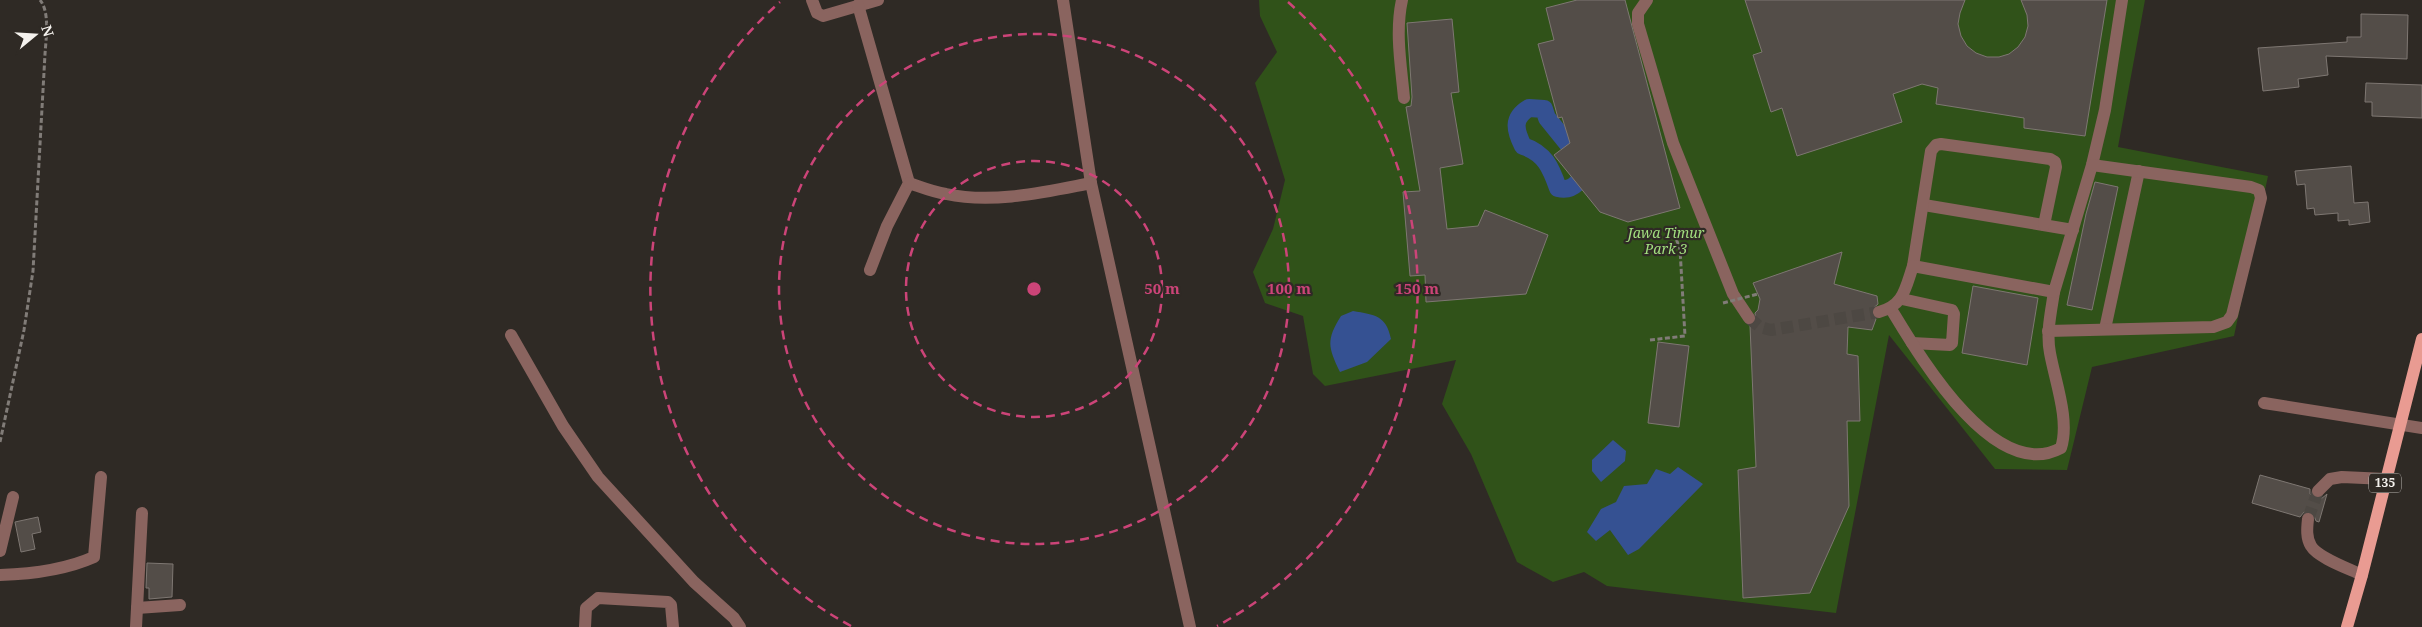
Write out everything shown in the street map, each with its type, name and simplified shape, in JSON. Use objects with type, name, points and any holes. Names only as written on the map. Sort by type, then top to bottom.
[{"type":"main road","name":"135","points":[[2347,627],[2362,576],[2422,339]]},
{"type":"street","points":[[812,0],[817,13],[823,16],[878,0]]},
{"type":"street","points":[[1063,0],[1091,184],[1190,627]]},
{"type":"street","points":[[1402,0],[1399,15],[1404,98]]},
{"type":"street","points":[[1647,0],[1638,13],[1638,24],[1673,143],[1733,294],[1749,318]]},
{"type":"street","points":[[2044,225],[2056,167],[2055,162],[2050,159],[1941,144],[1936,145],[1931,151],[1913,266],[1902,299],[1885,311],[1912,343],[1941,387],[1981,427],[2004,445],[2024,453],[2042,454],[2061,448],[2064,440],[2061,404],[2049,352],[2048,331],[2054,292],[2092,165],[2106,110],[2122,0]]},
{"type":"street","points":[[858,5],[909,183],[887,226],[870,270]]},
{"type":"street","points":[[2048,331],[2212,327],[2227,322],[2232,315],[2261,198],[2259,190],[2251,186],[2092,165]]},
{"type":"street","points":[[2105,329],[2139,171]]},
{"type":"street","points":[[909,183],[945,194],[970,197],[1039,193],[1091,184]]},
{"type":"street","points":[[1924,205],[2073,230]]},
{"type":"street","points":[[1913,266],[2054,292]]},
{"type":"street","points":[[1902,299],[1952,310],[1954,314],[1952,342],[1950,345],[1912,343]]},
{"type":"street","points":[[511,335],[563,426],[593,471],[694,582],[734,618],[740,627]]},
{"type":"street","points":[[2264,403],[2422,428]]},
{"type":"street","points":[[0,575],[25,574],[64,567],[94,557],[101,477]]},
{"type":"street","points":[[2318,491],[2330,479],[2342,477],[2386,479]]},
{"type":"street","points":[[0,551],[13,497]]},
{"type":"street","points":[[136,627],[142,513]]},
{"type":"street","points":[[2308,519],[2307,533],[2311,547],[2321,555],[2362,576]]},
{"type":"street","points":[[586,627],[586,608],[598,598],[668,602],[671,606],[673,627]]},
{"type":"street","points":[[137,608],[180,605]]},
{"type":"path","points":[[0,442],[33,271],[46,46],[46,22],[43,4],[40,0]]},
{"type":"path","points":[[1650,340],[1684,336],[1680,249],[1675,236],[1690,232],[1694,240]]},
{"type":"path","points":[[1719,294],[1723,303],[1758,294]]},
{"type":"green space","name":"Jawa Timur Park 3","points":[[1259,0],[2145,0],[2118,147],[2268,176],[2234,336],[2092,367],[2067,470],[1995,469],[1889,335],[1836,613],[1607,586],[1584,572],[1553,582],[1517,562],[1471,454],[1442,404],[1456,360],[1325,386],[1313,374],[1303,316],[1265,303],[1253,272],[1273,229],[1285,180],[1255,83],[1277,52],[1260,16]]},
{"type":"water","points":[[1353,311],[1373,315],[1383,321],[1391,339],[1367,362],[1340,372],[1331,350],[1331,338],[1341,316]]},
{"type":"water","points":[[1613,440],[1626,451],[1625,461],[1601,482],[1592,471],[1592,460]]},
{"type":"water","points":[[1678,467],[1703,484],[1639,549],[1628,555],[1610,530],[1596,541],[1587,532],[1601,509],[1616,502],[1624,486],[1647,484],[1656,469],[1670,474]]},
{"type":"building","points":[[1577,0],[1625,0],[1680,208],[1628,222],[1600,212],[1554,155],[1570,143],[1562,117],[1558,118],[1538,44],[1554,40],[1546,8]]},
{"type":"building","points":[[1745,0],[1965,0],[1958,24],[1961,36],[1967,46],[1976,53],[1987,57],[1999,57],[2009,54],[2018,47],[2025,37],[2028,26],[2027,15],[2021,0],[2107,0],[2085,136],[2024,128],[2024,118],[1936,104],[1938,88],[1922,84],[1893,94],[1902,122],[1797,156],[1782,108],[1771,112],[1753,55],[1762,52]]},
{"type":"building","points":[[2361,14],[2408,15],[2407,59],[2326,56],[2328,75],[2298,79],[2299,87],[2263,91],[2258,48],[2347,42],[2347,37],[2361,37]]},
{"type":"building","points":[[1452,19],[1459,92],[1451,93],[1463,164],[1440,168],[1447,229],[1478,226],[1485,210],[1548,235],[1526,294],[1426,302],[1425,275],[1410,276],[1403,192],[1420,191],[1406,107],[1411,106],[1412,97],[1407,23]]},
{"type":"building","points":[[2366,83],[2422,85],[2422,118],[2372,116],[2372,102],[2365,102]]},
{"type":"building","points":[[2351,166],[2354,203],[2368,202],[2370,222],[2349,225],[2349,220],[2338,221],[2338,213],[2315,215],[2314,208],[2307,209],[2305,184],[2297,185],[2295,171]]},
{"type":"building","points":[[2095,182],[2118,187],[2092,310],[2067,305],[2086,214]]},
{"type":"building","points":[[1842,252],[1834,284],[1877,296],[1878,304],[1871,310],[1872,315],[1876,319],[1872,330],[1848,327],[1847,354],[1858,356],[1860,421],[1847,421],[1849,506],[1810,593],[1743,598],[1738,470],[1756,467],[1750,326],[1756,321],[1755,313],[1758,310],[1760,299],[1753,283]]},
{"type":"building","points":[[1973,286],[2038,298],[2027,365],[1962,353]]},
{"type":"building","points":[[1658,342],[1689,346],[1679,427],[1648,423]]},
{"type":"building","points":[[2260,475],[2310,489],[2310,494],[2315,499],[2321,499],[2327,494],[2319,522],[2316,521],[2313,513],[2309,511],[2304,512],[2300,517],[2252,503]]},
{"type":"building","points":[[38,517],[41,532],[32,534],[35,549],[21,552],[15,522]]},
{"type":"building","points":[[147,563],[173,564],[172,597],[149,599],[149,588],[146,588]]},
{"type":"waterway","points":[[1568,144],[1547,118],[1544,109],[1529,108],[1520,116],[1517,130],[1523,146],[1542,157],[1553,174],[1558,188],[1573,187],[1577,183]]},
{"type":"tunnel","points":[[1749,318],[1760,327],[1771,330],[1879,312]]},
{"type":"tunnel","points":[[2308,519],[2318,491]]}]
